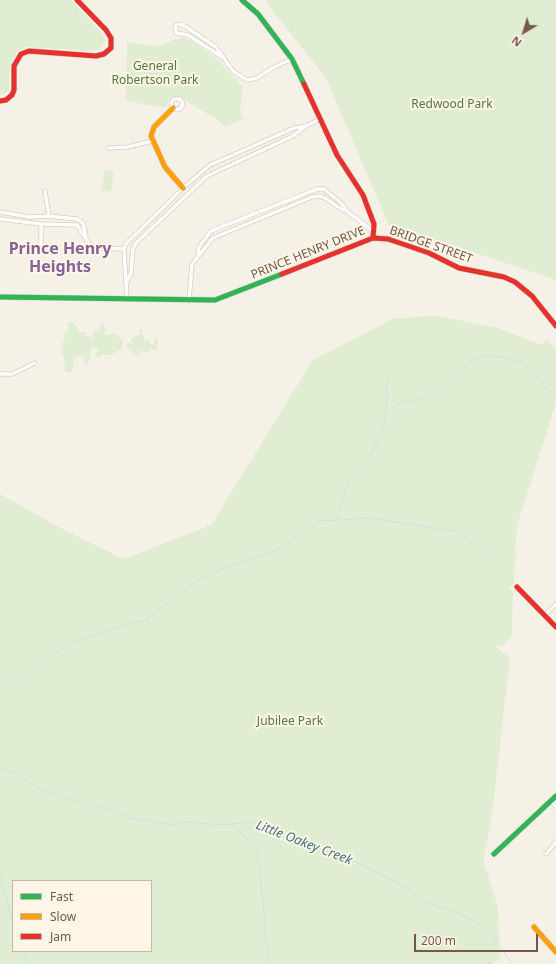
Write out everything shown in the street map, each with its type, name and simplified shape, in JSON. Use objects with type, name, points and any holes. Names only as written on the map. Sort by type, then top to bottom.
[{"type":"street","points":[[0,101],[6,100],[12,95],[14,90],[14,66],[21,54],[28,51],[96,56],[104,54],[111,48],[111,38],[106,30],[77,0]]},
{"type":"street","name":"PRINCE HENRY DRIVE","points":[[0,297],[189,302],[215,300],[373,238],[374,224],[363,195],[337,155],[292,59],[258,14],[242,0]]},
{"type":"street","points":[[222,57],[188,35],[176,33],[175,26],[180,24],[183,25],[216,47],[237,76],[247,80],[257,78],[274,67],[292,59]]},
{"type":"street","points":[[173,108],[154,127],[151,135],[152,141],[165,167],[183,188]]},
{"type":"street","points":[[127,282],[131,273],[133,249],[136,243],[206,176],[293,136],[306,126],[320,119]]},
{"type":"street","points":[[127,300],[124,249],[126,244],[183,188],[210,165],[294,128],[306,126]]},
{"type":"street","points":[[108,148],[128,147],[152,141]]},
{"type":"street","points":[[198,255],[199,247],[211,231],[317,189],[324,190],[341,203],[348,212]]},
{"type":"street","points":[[45,191],[49,216]]},
{"type":"street","points":[[189,302],[192,264],[198,255],[218,235],[312,197],[318,196],[325,198],[348,212],[373,231]]},
{"type":"street","points":[[0,212],[29,217],[49,216],[81,221],[85,228],[86,236]]},
{"type":"street","points":[[0,219],[41,224],[77,225],[86,236],[90,245],[97,248],[124,249]]},
{"type":"street","points":[[41,224],[41,251]]},
{"type":"street","name":"BRIDGE STREET","points":[[373,238],[388,239],[429,253],[459,268],[504,277],[515,282],[532,296],[556,326]]},
{"type":"street","points":[[0,374],[12,374],[35,363]]},
{"type":"street","points":[[517,588],[556,627]]},
{"type":"street","points":[[545,615],[556,604]]},
{"type":"street","points":[[494,854],[556,796]]},
{"type":"street","points":[[550,801],[556,807]]},
{"type":"street","points":[[546,854],[556,842]]},
{"type":"street","points":[[534,928],[556,952]]},
{"type":"green space","points":[[0,0],[71,0],[102,33],[105,42],[101,49],[91,51],[27,47],[17,52],[10,67],[9,89],[4,94],[0,95]]},
{"type":"green space","name":"Redwood Park","points":[[264,0],[556,0],[556,280],[388,224],[326,78]]},
{"type":"green space","name":"General Robertson Park","points":[[182,37],[192,41],[216,58],[243,87],[240,110],[244,119],[225,127],[216,119],[176,95],[169,100],[166,108],[126,101],[127,42],[157,46]]},
{"type":"green space","points":[[104,170],[114,171],[111,192],[102,190]]},
{"type":"green space","name":"Jubilee Park","points":[[437,316],[495,327],[542,345],[546,339],[556,348],[556,402],[517,526],[514,583],[509,587],[513,592],[512,635],[502,646],[495,646],[510,658],[491,823],[483,859],[498,907],[500,959],[491,964],[0,964],[0,494],[66,531],[124,559],[211,525],[313,360],[395,318]]},
{"type":"green space","points":[[71,321],[78,328],[79,332],[86,332],[87,338],[88,336],[93,338],[94,331],[97,332],[97,329],[101,332],[100,325],[103,323],[106,329],[105,334],[108,335],[115,333],[123,341],[122,350],[119,351],[112,347],[116,351],[112,355],[102,355],[99,358],[95,356],[96,352],[99,351],[93,346],[89,353],[91,358],[86,365],[84,365],[85,359],[82,356],[74,357],[76,359],[73,360],[74,367],[72,372],[66,372],[64,368],[66,366],[63,362],[66,361],[62,354],[61,346],[65,338],[63,334],[69,331],[67,323]]},
{"type":"green space","points":[[141,328],[145,340],[149,340],[151,345],[154,343],[154,338],[158,339],[157,349],[154,351],[150,348],[150,352],[145,352],[139,349],[140,354],[136,356],[125,346],[128,342],[133,345],[131,340],[136,334],[140,335],[139,330]]},
{"type":"waterway","points":[[386,412],[400,403],[426,397],[438,390],[456,372],[471,362],[484,356],[502,357],[520,361],[532,370],[548,391],[556,393]]},
{"type":"waterway","points":[[337,520],[348,481],[370,457],[382,430],[386,418],[387,379]]},
{"type":"waterway","points":[[0,689],[72,642],[145,620],[202,577],[280,548],[320,521],[369,518],[455,531],[480,548],[495,563],[507,571]]},
{"type":"waterway","name":"Little Oakey Creek","points":[[0,769],[19,775],[36,787],[131,818],[175,825],[186,822],[223,825],[252,822],[293,841],[350,859],[405,887],[428,903],[457,913],[476,922],[493,936],[512,964]]},
{"type":"waterway","points":[[230,825],[243,834],[258,853],[269,964]]},
{"type":"waterway","points":[[0,876],[12,918]]},
{"type":"waterway","points":[[23,952],[28,964]]},
{"type":"traffic: fast","points":[[242,0],[258,14],[292,59],[304,84]]},
{"type":"traffic: fast","points":[[0,297],[215,300],[282,274]]},
{"type":"traffic: fast","points":[[494,854],[556,796]]},
{"type":"traffic: slow","points":[[173,108],[154,127],[151,136],[165,167],[183,188]]},
{"type":"traffic: slow","points":[[534,927],[556,952]]},
{"type":"traffic: jam","points":[[0,101],[6,100],[12,95],[14,90],[14,66],[21,54],[29,51],[96,56],[104,54],[111,48],[111,38],[106,30],[77,0]]},
{"type":"traffic: jam","points":[[282,274],[373,238],[374,224],[363,195],[337,155],[304,84]]},
{"type":"traffic: jam","points":[[373,238],[388,239],[429,253],[459,268],[504,277],[515,282],[532,296],[556,326]]},
{"type":"traffic: jam","points":[[517,587],[556,627]]},
{"type":"district","name":"Prince Henry Heights","points":[[60,258]]}]
